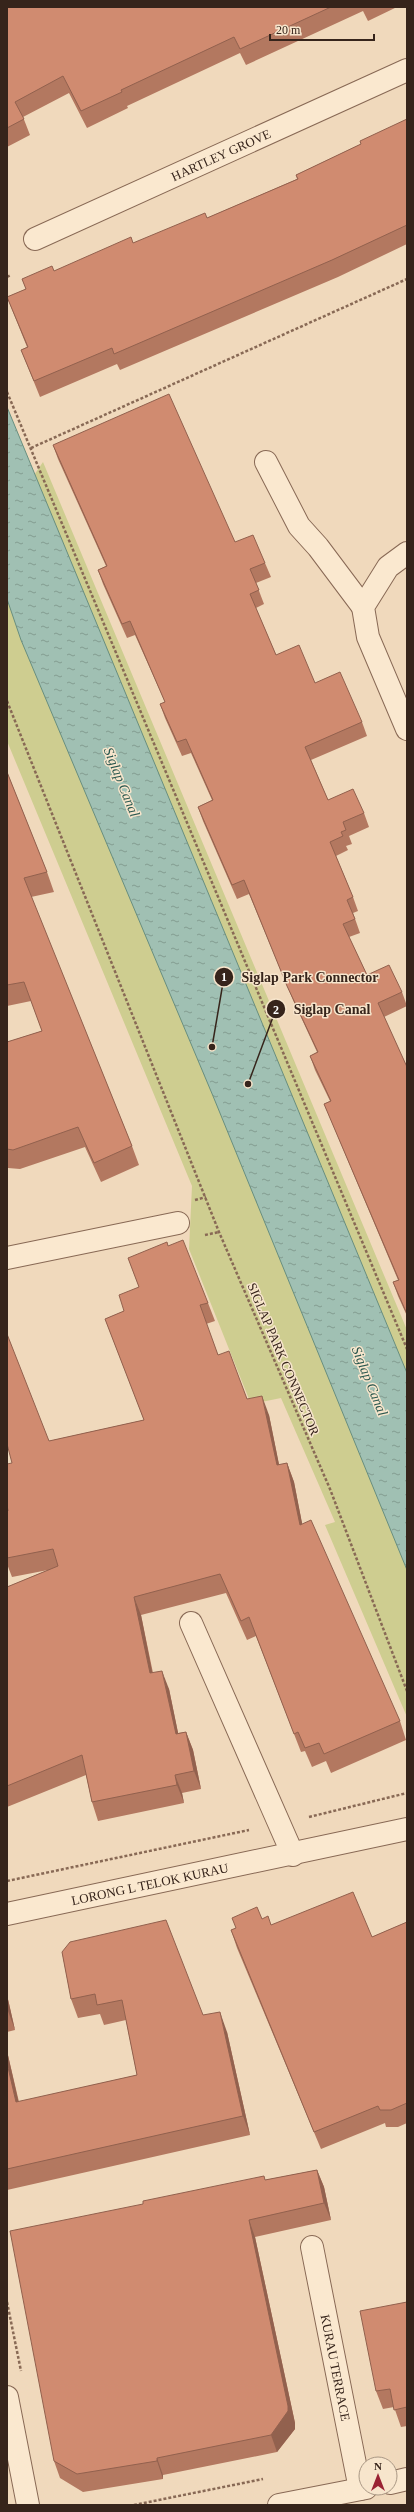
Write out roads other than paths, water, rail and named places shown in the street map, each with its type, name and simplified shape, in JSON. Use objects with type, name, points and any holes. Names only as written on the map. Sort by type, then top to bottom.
[{"type":"street","name":"HARTLEY GROVE","points":[[35,239],[407,70]]},
{"type":"street","points":[[266,462],[299,526],[318,546],[363,607],[368,637],[407,729]]},
{"type":"street","points":[[363,607],[388,567],[407,553]]},
{"type":"street","points":[[7,1258],[178,1223]]},
{"type":"street","points":[[191,1623],[293,1855]]},
{"type":"street","name":"LORONG L TELOK KURAU","points":[[7,1914],[293,1855],[407,1829]]},
{"type":"street","name":"KURAU TERRACE","points":[[312,2246],[358,2464]]},
{"type":"street","points":[[7,2397],[28,2505]]},
{"type":"street","points":[[279,2505],[358,2489]]},
{"type":"water","points":[[7,407],[407,1373],[407,1570],[213,1096],[21,640],[7,599]]},
{"type":"place","name":"Siglap Park Connector","points":[[212,1047]]},
{"type":"place","name":"Siglap Canal","points":[[248,1084]]}]
